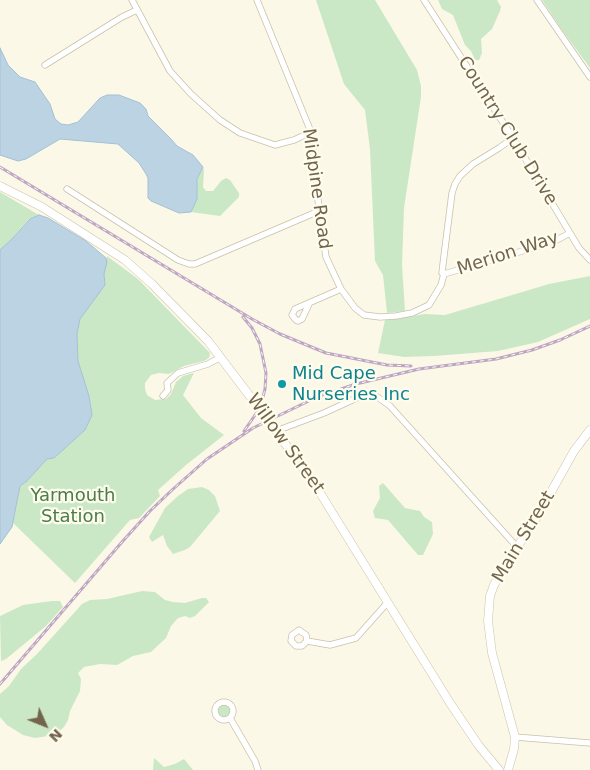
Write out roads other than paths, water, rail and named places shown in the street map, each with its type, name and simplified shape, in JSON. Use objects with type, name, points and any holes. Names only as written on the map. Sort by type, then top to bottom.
[{"type":"main road","name":"Willow Street","points":[[0,186],[42,207],[125,260],[152,284],[221,357],[333,512],[454,709],[479,746],[499,770]]},
{"type":"main road","name":"Main Street","points":[[508,770],[516,737],[492,653],[488,614],[489,601],[494,585],[537,517],[574,451],[590,430]]},
{"type":"street","points":[[132,0],[170,71],[200,103],[231,128],[275,145],[294,140],[311,132]]},
{"type":"street","name":"Midpine Road","points":[[257,0],[311,132],[319,211],[326,256],[341,289],[355,308],[364,316],[396,316],[412,313],[429,305],[441,285],[444,274],[442,273],[442,264],[452,193],[455,184],[465,170],[513,138]]},
{"type":"street","name":"Country Club Drive","points":[[424,0],[513,138],[579,248],[590,260]]},
{"type":"street","points":[[537,0],[590,77]]},
{"type":"street","points":[[45,65],[122,17],[137,10]]},
{"type":"street","points":[[67,189],[178,260],[189,264],[195,264],[319,211]]},
{"type":"street","name":"Merion Way","points":[[444,274],[553,242],[570,233]]},
{"type":"street","points":[[309,304],[341,289]]},
{"type":"street","points":[[163,396],[168,390],[166,381],[178,373],[208,364],[221,357]]},
{"type":"street","points":[[276,431],[324,413],[361,396],[372,395],[381,398],[518,547]]},
{"type":"street","points":[[307,642],[330,645],[356,638],[388,602]]},
{"type":"street","points":[[230,718],[255,761],[258,770]]},
{"type":"street","points":[[516,737],[590,743]]},
{"type":"water","points":[[0,48],[8,65],[20,77],[35,82],[50,104],[55,119],[61,124],[68,125],[78,122],[100,98],[107,95],[119,95],[140,103],[146,109],[148,116],[177,146],[193,155],[203,167],[197,179],[197,199],[191,212],[179,213],[151,201],[148,198],[148,178],[146,174],[139,163],[118,144],[60,139],[26,159],[18,161],[0,155]]},
{"type":"water","points":[[39,215],[48,218],[86,241],[106,258],[105,285],[80,319],[77,334],[78,361],[89,396],[92,415],[85,430],[54,458],[47,459],[20,486],[12,527],[0,544],[0,250],[30,219]]},
{"type":"railway","points":[[0,167],[280,334],[326,353],[387,365],[411,366]]},
{"type":"railway","points":[[243,317],[252,328],[260,344],[266,373],[265,389],[260,408],[244,431]]},
{"type":"railway","points":[[0,684],[150,511],[207,459],[253,428],[317,397],[356,384],[419,369],[496,359],[532,350],[590,326]]},
{"type":"place","name":"Mid Cape Nurseries Inc","points":[[282,384]]},
{"type":"park label","name":"Yarmouth Station","points":[[73,506]]}]
